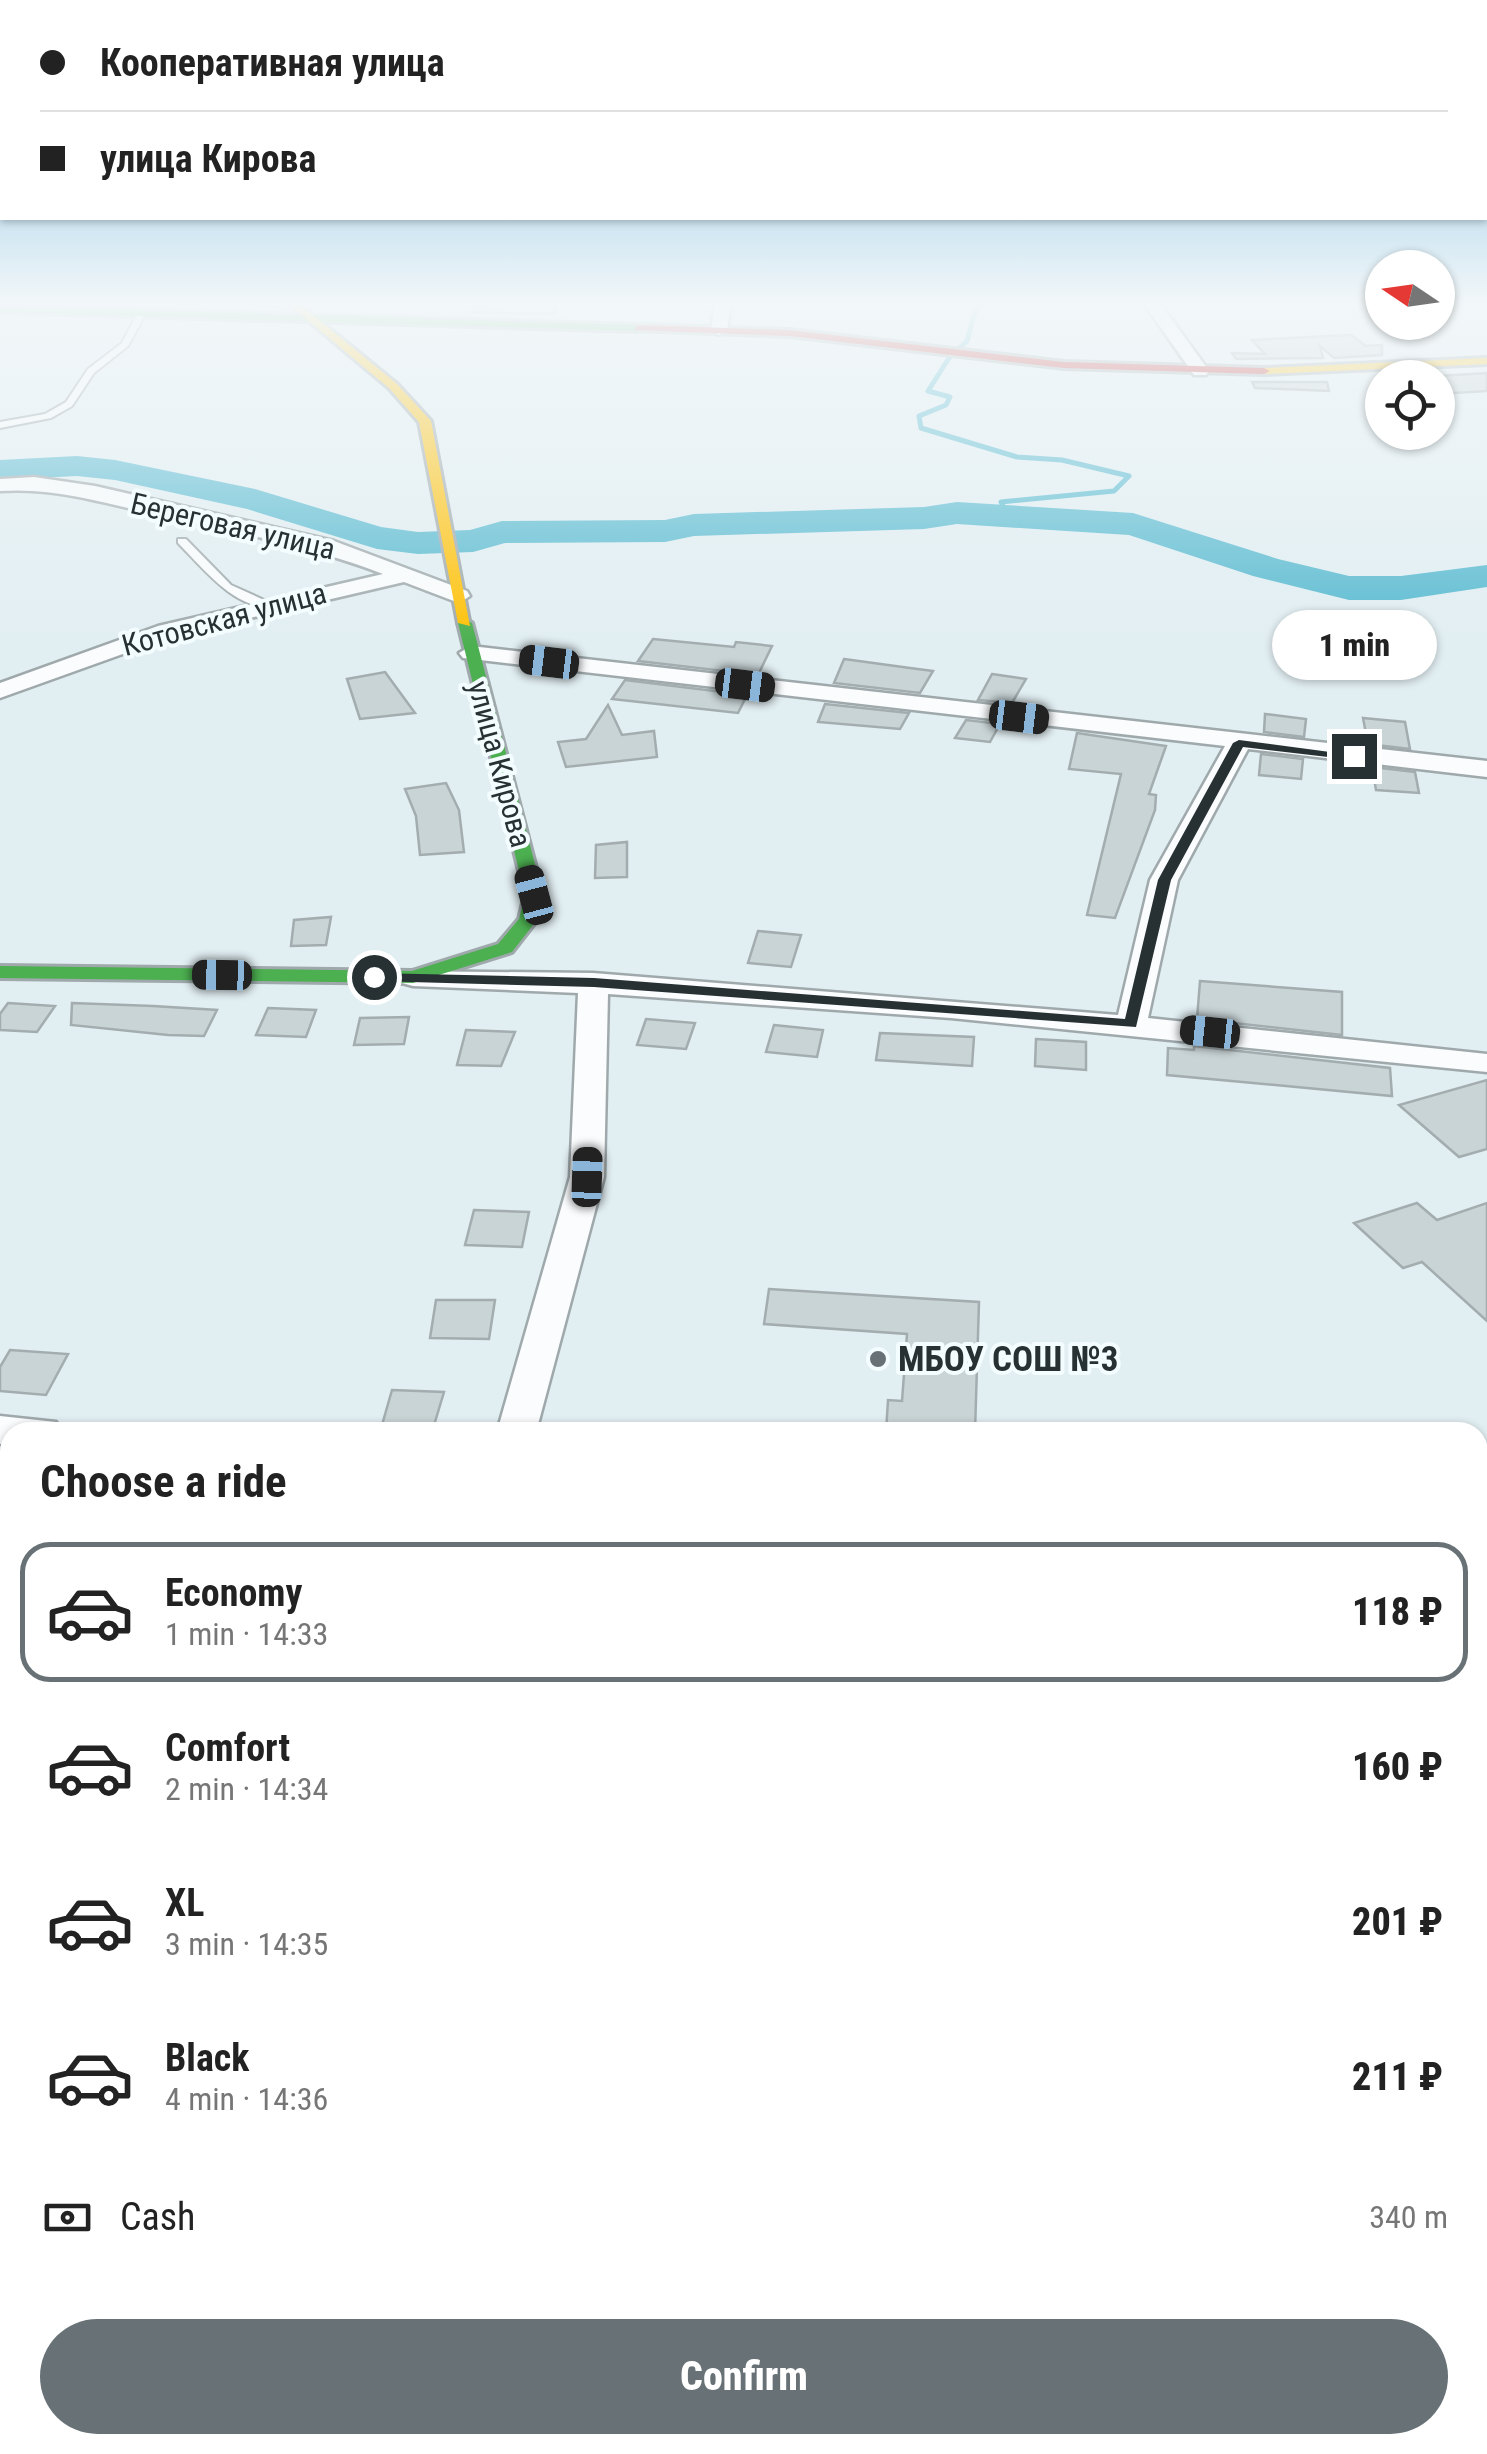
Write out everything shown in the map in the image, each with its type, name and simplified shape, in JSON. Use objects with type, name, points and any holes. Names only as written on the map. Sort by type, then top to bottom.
[{"type":"street","name":"улица Кирова","points":[[0,972],[412,977],[505,948],[528,920],[534,895],[471,653],[421,417]]},
{"type":"street","name":"Береговая улица","points":[[0,484],[94,492],[327,545],[459,596]]},
{"type":"street","name":"Котовская улица","points":[[0,691],[166,631],[453,565]]},
{"type":"street","name":"улица Кирова","points":[[471,653],[1487,770]]},
{"type":"street","points":[[1131,1024],[1164,880],[1239,743]]},
{"type":"street","points":[[412,977],[594,982],[1131,1024],[1487,1064]]},
{"type":"street","points":[[519,1422],[587,1177],[594,982]]},
{"type":"lane","points":[[0,424],[45,417]]},
{"type":"lane","points":[[182,541],[227,587],[269,606]]},
{"type":"building","points":[[653,639],[734,647],[736,642],[772,646],[758,675],[638,661]]},
{"type":"building","points":[[844,659],[933,671],[920,693],[834,683]]},
{"type":"building","points":[[385,672],[415,713],[360,719],[347,679]]},
{"type":"building","points":[[992,674],[1026,679],[1012,703],[978,700]]},
{"type":"building","points":[[625,680],[747,695],[738,713],[612,699]]},
{"type":"building","points":[[825,704],[909,713],[900,729],[818,722]]},
{"type":"building","points":[[608,705],[622,735],[654,731],[657,757],[566,767],[558,742],[586,739]]},
{"type":"building","points":[[1265,714],[1306,719],[1304,737],[1264,732]]},
{"type":"building","points":[[1363,718],[1405,722],[1410,749],[1368,744]]},
{"type":"building","points":[[966,720],[1000,724],[990,742],[955,738]]},
{"type":"building","points":[[1077,733],[1166,746],[1149,794],[1156,795],[1155,810],[1115,918],[1087,915],[1121,774],[1069,769]]},
{"type":"building","points":[[1261,754],[1303,759],[1301,779],[1259,775]]},
{"type":"building","points":[[1372,767],[1415,772],[1419,793],[1376,790]]},
{"type":"building","points":[[446,783],[459,810],[464,852],[420,855],[416,816],[405,789]]},
{"type":"building","points":[[627,842],[627,877],[595,878],[596,845]]},
{"type":"building","points":[[331,917],[326,945],[291,946],[294,920]]},
{"type":"building","points":[[758,931],[801,935],[791,967],[748,963]]},
{"type":"building","points":[[1200,981],[1342,992],[1342,1035],[1197,1019]]},
{"type":"building","points":[[8,1003],[55,1006],[37,1032],[0,1030],[0,1014]]},
{"type":"building","points":[[72,1003],[217,1010],[204,1036],[168,1035],[71,1025]]},
{"type":"building","points":[[268,1008],[316,1010],[306,1037],[256,1035]]},
{"type":"building","points":[[409,1017],[404,1044],[354,1045],[360,1018]]},
{"type":"building","points":[[646,1019],[695,1023],[686,1049],[637,1045]]},
{"type":"building","points":[[774,1025],[823,1030],[817,1057],[766,1052]]},
{"type":"building","points":[[466,1030],[515,1032],[501,1066],[457,1065]]},
{"type":"building","points":[[880,1033],[974,1037],[972,1066],[876,1060]]},
{"type":"building","points":[[1036,1039],[1086,1042],[1086,1070],[1035,1066]]},
{"type":"building","points":[[1194,1046],[1390,1068],[1392,1096],[1167,1075],[1168,1048],[1194,1050]]},
{"type":"building","points":[[1487,1080],[1487,1149],[1459,1157],[1399,1105]]},
{"type":"building","points":[[1417,1203],[1437,1220],[1487,1203],[1487,1321],[1422,1262],[1403,1268],[1354,1223]]},
{"type":"building","points":[[474,1210],[529,1212],[522,1247],[465,1245]]},
{"type":"building","points":[[769,1289],[979,1302],[975,1422],[887,1422],[888,1400],[902,1401],[907,1334],[764,1324]]},
{"type":"building","points":[[436,1300],[495,1300],[489,1339],[430,1338]]},
{"type":"building","points":[[10,1350],[68,1354],[46,1395],[0,1391],[0,1367]]},
{"type":"building","points":[[392,1390],[444,1392],[435,1422],[383,1422]]},
{"type":"waterway","points":[[919,417],[921,428],[1017,457],[1062,460],[1129,476],[1114,491],[1001,502],[1008,516]]},
{"type":"waterway","points":[[0,470],[77,466],[115,470],[255,500],[377,538],[418,543],[473,541],[502,532],[665,531],[694,525],[924,518],[957,513],[1133,524],[1266,568],[1349,588],[1401,588],[1487,576]]},
{"type":"traffic: fast","points":[[0,972],[413,977],[505,948],[528,920],[534,895],[465,623]]},
{"type":"traffic: slow","points":[[421,417],[425,421],[465,623]]},
{"type":"place","name":"МБОУ СОШ №3","points":[[878,1359]]},
{"type":"route","points":[[374,977],[594,982],[1131,1024],[1164,880],[1239,743],[1354,756]]}]
